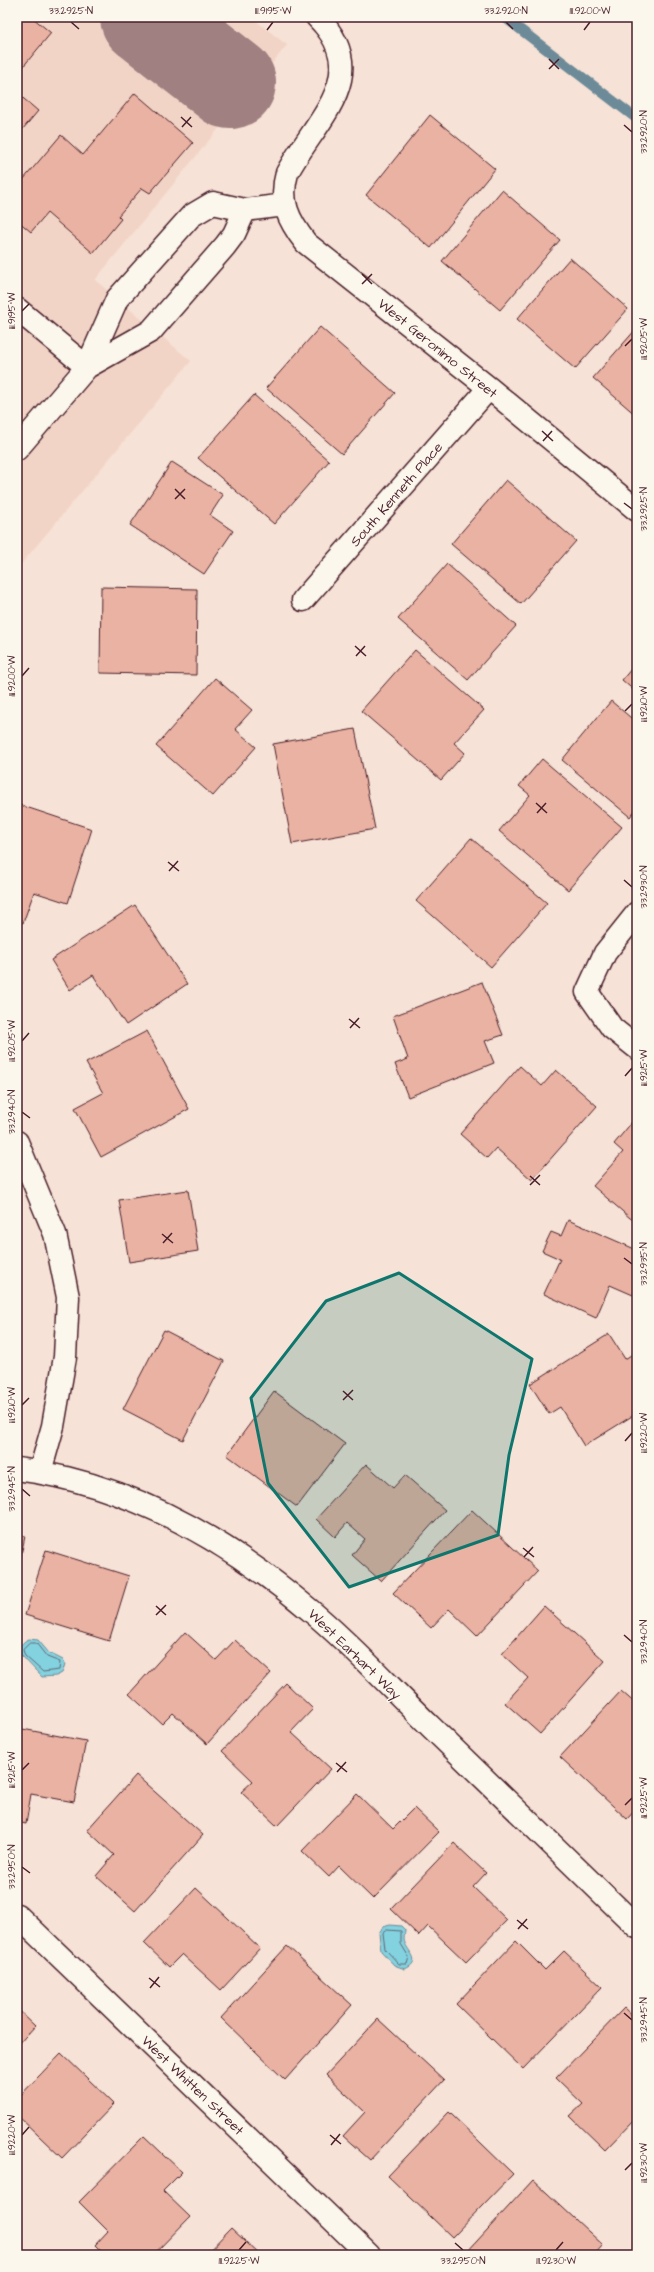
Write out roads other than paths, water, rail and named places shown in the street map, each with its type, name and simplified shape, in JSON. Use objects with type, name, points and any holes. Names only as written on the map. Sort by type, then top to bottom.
[{"type":"street","name":"West Geronimo Street","points":[[317,17],[329,31],[336,46],[342,64],[341,82],[335,98],[287,172],[284,185],[285,205],[291,224],[306,243],[489,388],[637,510]]},
{"type":"street","points":[[17,449],[87,367],[117,299],[191,216],[213,203],[245,210],[285,205]]},
{"type":"street","points":[[87,367],[151,331],[225,246],[234,234],[245,210]]},
{"type":"street","points":[[17,309],[87,367]]},
{"type":"street","name":"South Kenneth Place","points":[[303,600],[489,388]]},
{"type":"street","points":[[637,913],[605,953],[587,992],[612,1028],[637,1048]]},
{"type":"street","points":[[17,1142],[55,1234],[68,1297],[65,1357],[53,1426],[40,1472]]},
{"type":"street","name":"West Earhart Way","points":[[17,1469],[40,1472],[98,1486],[156,1508],[251,1563],[312,1612],[637,1927]]},
{"type":"street","name":"West Whitten Street","points":[[17,1915],[369,2255]]},
{"type":"water","points":[[29,1639],[38,1640],[49,1653],[63,1660],[65,1664],[62,1673],[56,1676],[42,1677],[19,1653],[21,1644]]},
{"type":"water","points":[[390,1925],[401,1926],[405,1930],[404,1941],[414,1960],[410,1966],[405,1969],[394,1965],[381,1951],[379,1933],[383,1927]]},
{"type":"waterway","points":[[504,17],[637,119]]}]
